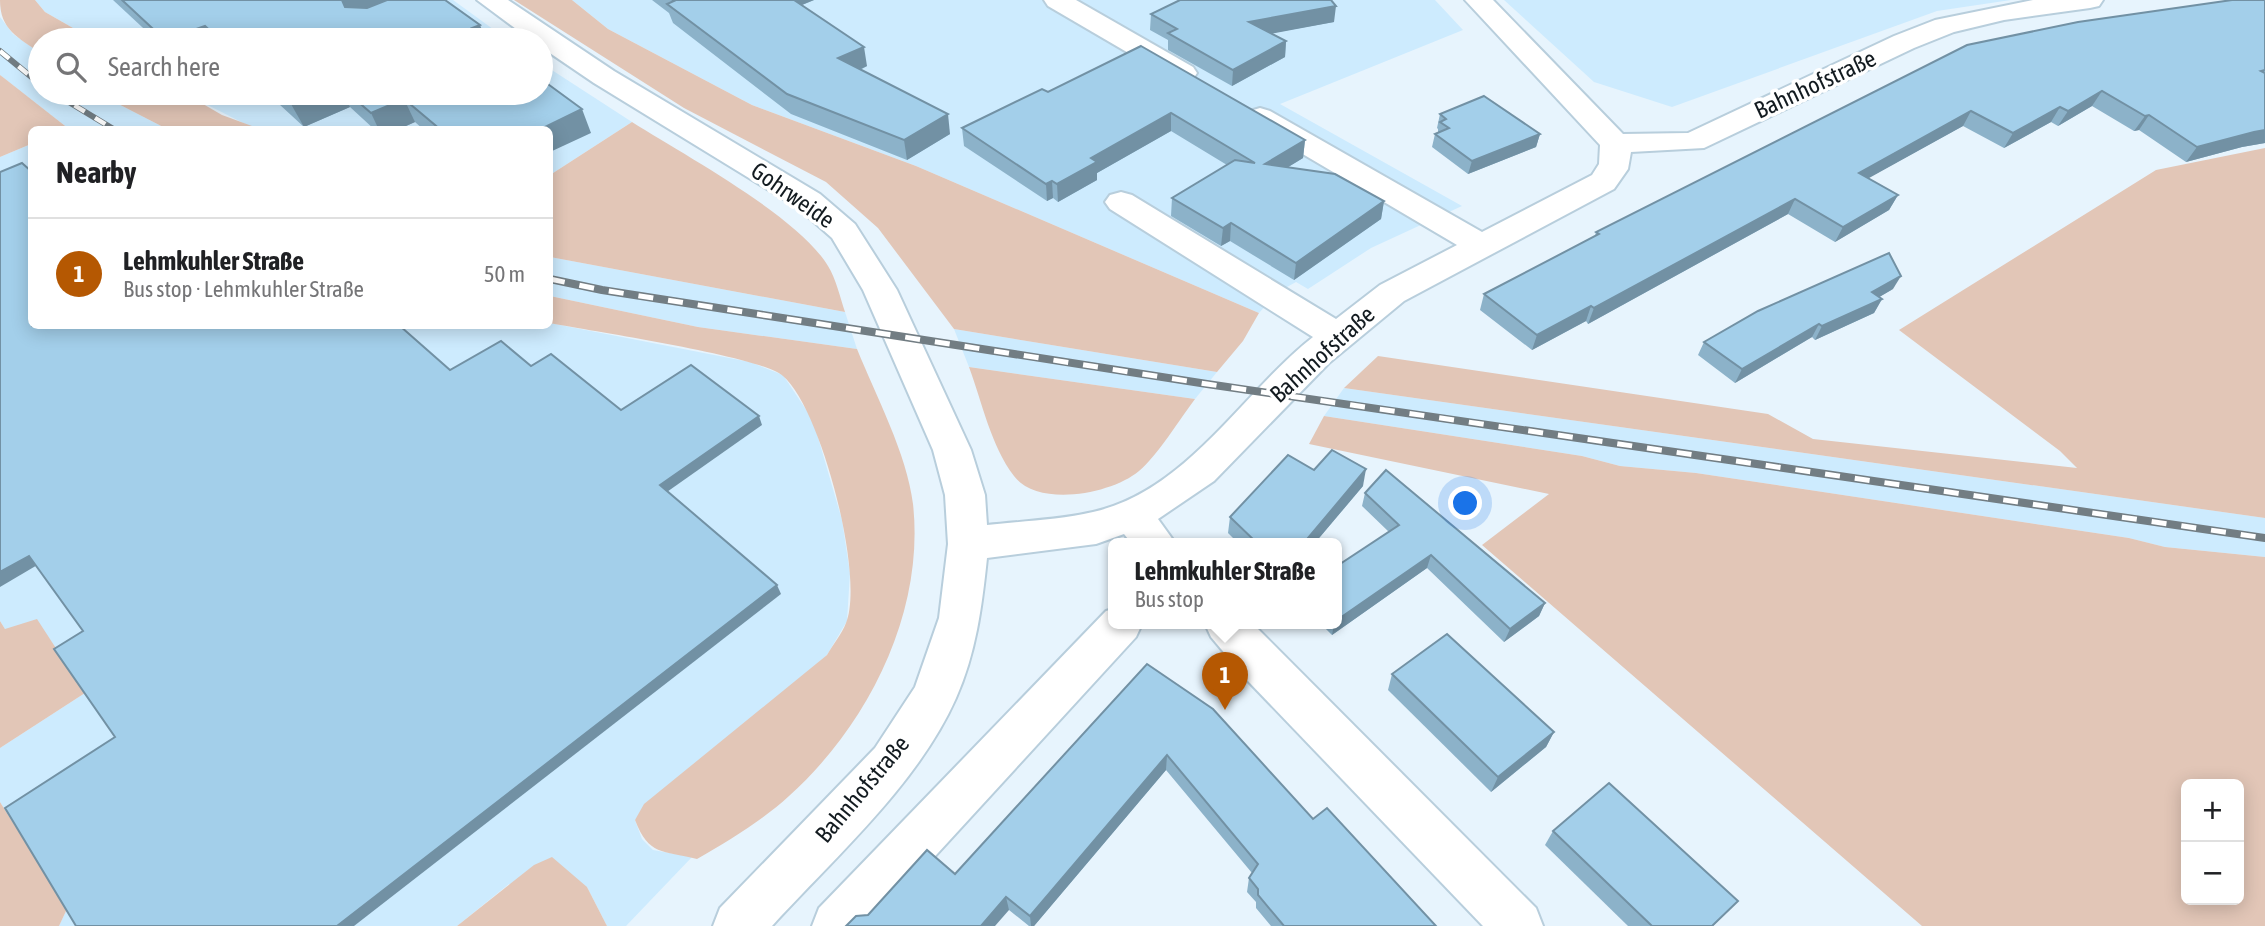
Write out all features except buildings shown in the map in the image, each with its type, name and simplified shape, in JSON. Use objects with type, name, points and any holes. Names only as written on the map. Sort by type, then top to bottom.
[{"type":"street","name":"Gohrweide","points":[[490,0],[530,28]]},
{"type":"street","points":[[1057,0],[1482,246]]},
{"type":"street","points":[[1478,0],[1615,143]]},
{"type":"street","name":"Bahnhofstraße","points":[[740,925],[891,764],[935,695],[960,618],[968,544],[1096,528],[1144,530],[1168,495],[1199,471],[1297,372],[1337,337],[1392,293],[1603,182],[1613,171],[1618,158],[1615,143],[1693,142],[1904,42],[1945,26],[2004,12],[2090,0]]},
{"type":"street","name":"Gohrweide","points":[[553,45],[808,201],[844,231],[880,290],[951,450],[965,495],[968,544]]},
{"type":"street","points":[[1121,202],[1337,337]]},
{"type":"street","points":[[837,926],[1116,629]]},
{"type":"street","points":[[1230,629],[1263,667],[1518,926]]},
{"type":"shaded area","points":[[0,0],[35,0],[45,12],[73,28],[28,28],[28,44],[7,26]]},
{"type":"shaded area","points":[[35,0],[453,0],[492,28],[73,28],[45,12]]},
{"type":"shaded area","points":[[514,0],[572,0],[608,29],[752,105],[916,166],[1259,313],[1243,341],[1217,372],[954,329],[878,228],[826,182],[684,108]]},
{"type":"shaded area","points":[[572,0],[1435,0],[1463,30],[1280,104],[1462,206],[1371,248],[1308,289],[1296,282],[1278,292],[1259,313],[916,166],[752,105],[608,29]]},
{"type":"shaded area","points":[[1504,0],[2011,0],[1937,11],[1672,107],[1594,82]]},
{"type":"shaded area","points":[[0,17],[13,34],[28,45],[28,97],[0,75]]},
{"type":"shaded area","points":[[553,71],[632,122],[553,173],[553,126],[249,126],[208,105],[553,105]]},
{"type":"shaded area","points":[[0,75],[28,97],[28,105],[38,105],[65,126],[28,126],[28,145],[0,157]]},
{"type":"shaded area","points":[[38,105],[120,105],[161,126],[65,126]]},
{"type":"shaded area","points":[[120,105],[205,105],[222,115],[252,126],[161,126]]},
{"type":"shaded area","points":[[632,122],[767,207],[792,227],[828,266],[845,312],[553,258],[553,173]]},
{"type":"shaded area","points":[[28,145],[28,329],[553,329],[553,324],[750,362],[783,375],[813,420],[842,520],[850,573],[847,621],[827,655],[635,820],[642,839],[653,850],[692,857],[626,926],[607,926],[587,887],[509,884],[457,926],[59,926],[67,909],[0,802],[0,748],[85,693],[5,629],[0,621],[0,157]]},
{"type":"shaded area","points":[[2265,148],[2265,518],[1344,388],[1378,356],[1768,414],[1813,439],[2077,468],[2060,451],[1899,330],[2156,170]]},
{"type":"shaded area","points":[[553,258],[845,312],[857,349],[698,327],[553,297]]},
{"type":"shaded area","points":[[553,297],[698,327],[857,349],[898,445],[913,504],[914,545],[910,585],[900,625],[885,664],[866,701],[818,767],[789,796],[757,822],[697,859],[658,850],[646,840],[635,820],[644,804],[827,655],[846,623],[850,600],[850,569],[836,494],[825,456],[812,422],[797,394],[783,376],[743,360],[553,324]]},
{"type":"shaded area","points":[[954,329],[1217,372],[1195,399],[969,367]]},
{"type":"shaded area","points":[[969,367],[1195,399],[1161,447],[1139,471],[1127,479],[1094,491],[1057,495],[1025,486],[1014,476],[993,438]]},
{"type":"shaded area","points":[[1344,388],[2265,518],[2265,557],[2165,547],[2129,538],[1696,473],[1620,466],[1582,456],[1324,416]]},
{"type":"shaded area","points":[[1324,416],[1582,456],[1620,466],[1696,473],[2129,538],[2165,547],[2265,557],[2265,926],[1922,926],[1482,545],[1549,494],[1309,444]]},
{"type":"shaded area","points":[[37,619],[85,693],[0,748],[0,621],[5,629]]},
{"type":"shaded area","points":[[0,802],[67,909],[59,926],[0,926]]},
{"type":"shaded area","points":[[552,857],[587,887],[607,926],[457,926],[534,865]]},
{"type":"railway","points":[[0,51],[28,74]]},
{"type":"railway","points":[[74,105],[108,126]]},
{"type":"railway","points":[[553,280],[602,290],[1207,384],[2265,538]]},
{"type":"place","name":"Lehmkuhler Straße","points":[[1225,710]]}]
